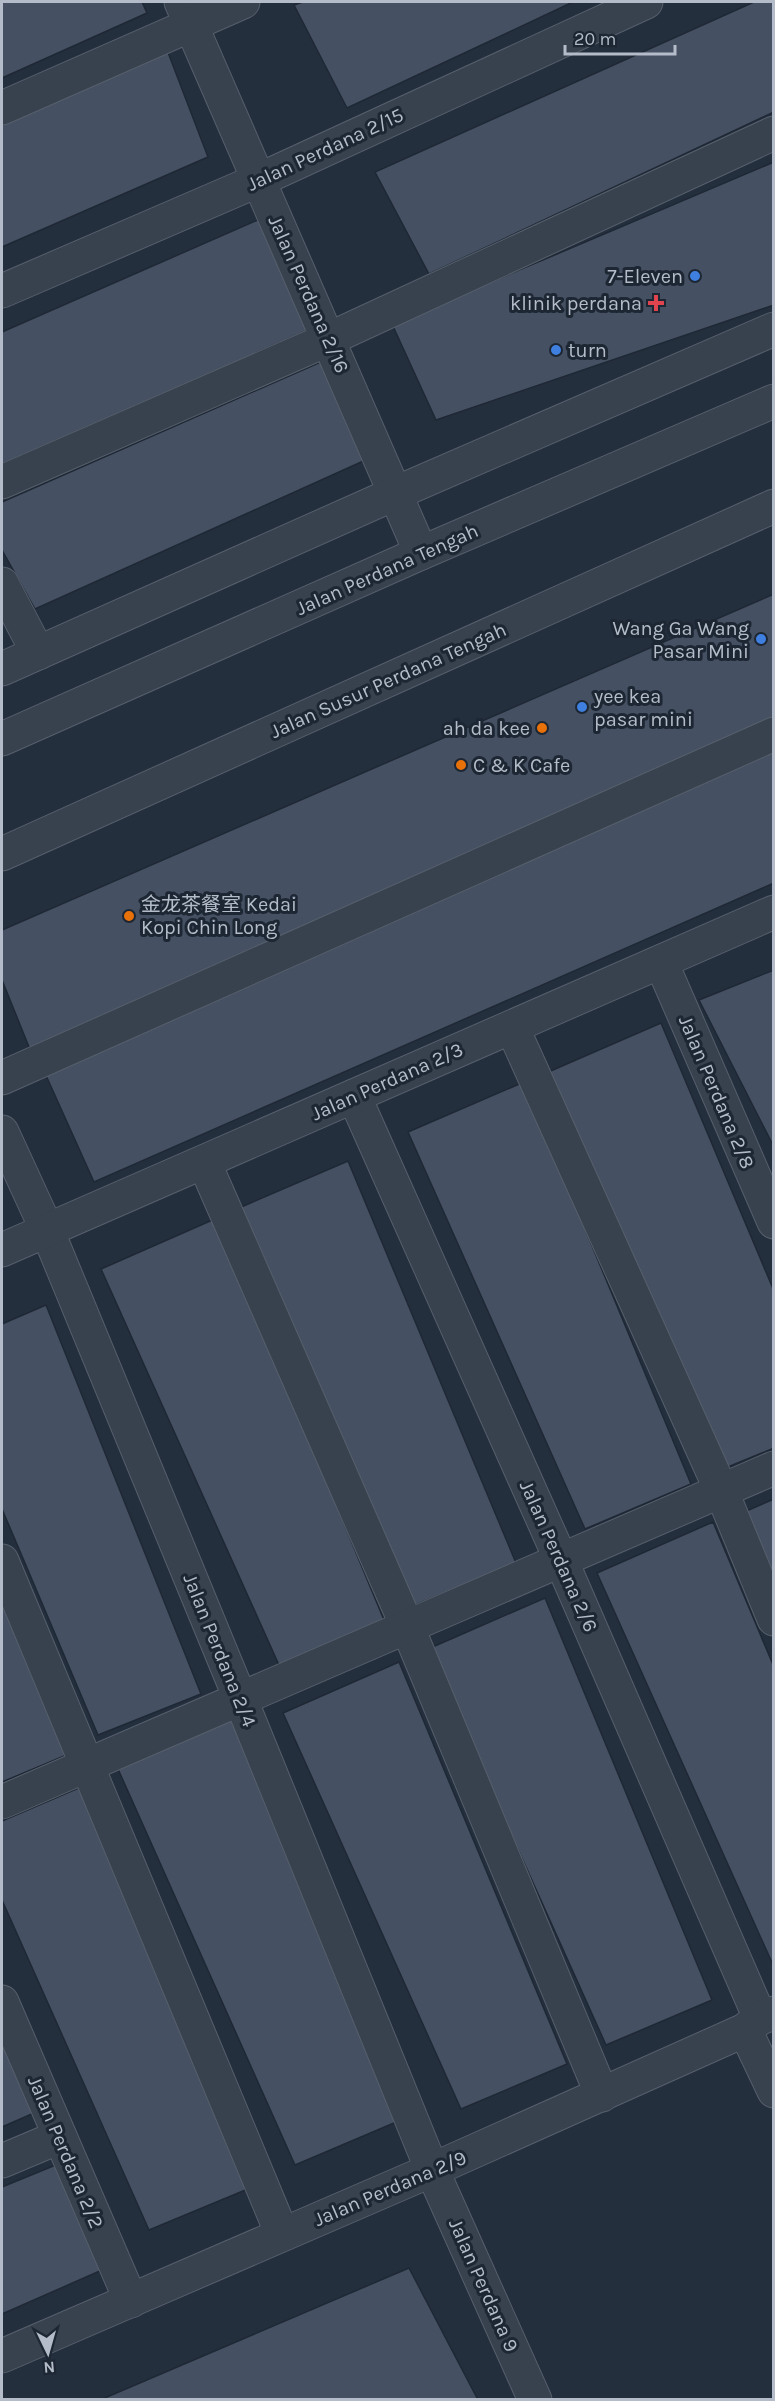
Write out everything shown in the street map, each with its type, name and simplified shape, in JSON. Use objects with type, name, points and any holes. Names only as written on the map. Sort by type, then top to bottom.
[{"type":"street","points":[[2,108],[186,13],[243,2]]},
{"type":"street","name":"Jalan Perdana 2/15","points":[[2,291],[259,180],[646,2]]},
{"type":"street","name":"Jalan Perdana 2/16","points":[[186,13],[421,553]]},
{"type":"street","points":[[2,482],[329,339],[774,133]]},
{"type":"street","points":[[2,669],[396,493],[774,329]]},
{"type":"street","name":"Jalan Perdana Tengah","points":[[2,739],[421,553],[774,401]]},
{"type":"street","name":"Jalan Susur Perdana Tengah","points":[[2,854],[774,506]]},
{"type":"street","points":[[2,584],[38,653]]},
{"type":"street","points":[[2,1078],[774,734]]},
{"type":"street","name":"Jalan Perdana 2/3","points":[[2,1250],[774,912]]},
{"type":"street","name":"Jalan Perdana 2/8","points":[[661,962],[774,1222]]},
{"type":"street","points":[[512,1027],[722,1490],[774,1619]]},
{"type":"street","name":"Jalan Perdana 2/6","points":[[354,1096],[561,1560],[760,2020],[774,2091]]},
{"type":"street","name":"Jalan Perdana 2/4","points":[[2,1132],[47,1230],[432,2170]]},
{"type":"street","points":[[204,1162],[407,1626],[602,2095]]},
{"type":"street","points":[[2,1802],[774,1468]]},
{"type":"street","points":[[2,1561],[282,2234]]},
{"type":"street","name":"Jalan Perdana 2/2","points":[[2,2002],[58,2137],[131,2301]]},
{"type":"street","name":"Jalan Perdana 2/9","points":[[2,2356],[602,2095],[760,2020]]},
{"type":"street","points":[[2,2161],[58,2137]]},
{"type":"street","name":"Jalan Perdana 9","points":[[432,2170],[536,2400]]},
{"type":"building","points":[[2,2],[142,2],[147,13],[2,78]]},
{"type":"building","points":[[303,2],[573,2],[347,108],[294,5]]},
{"type":"building","points":[[754,2],[774,2],[774,112],[429,274],[375,172]]},
{"type":"building","points":[[164,42],[208,157],[2,247],[2,115]]},
{"type":"building","points":[[774,162],[774,305],[436,420],[392,324]]},
{"type":"building","points":[[260,219],[308,330],[2,464],[2,332]]},
{"type":"building","points":[[330,358],[370,458],[35,609],[2,550],[2,502]]},
{"type":"building","points":[[774,594],[774,719],[31,1052],[2,980],[2,930]]},
{"type":"building","points":[[774,750],[774,883],[94,1182],[44,1071]]},
{"type":"building","points":[[774,970],[774,1147],[699,1000]]},
{"type":"building","points":[[661,1023],[774,1291],[774,1448],[723,1469],[546,1073]]},
{"type":"building","points":[[524,1082],[691,1484],[585,1529],[408,1132]]},
{"type":"building","points":[[348,1161],[516,1563],[410,1607],[232,1211]]},
{"type":"building","points":[[217,1218],[384,1620],[279,1665],[101,1269]]},
{"type":"building","points":[[46,1305],[201,1694],[98,1735],[2,1509],[2,1324]]},
{"type":"building","points":[[774,1499],[774,1601],[735,1516]]},
{"type":"building","points":[[713,1522],[774,1667],[774,1967],[597,1573]]},
{"type":"building","points":[[2,1593],[69,1754],[2,1782]]},
{"type":"building","points":[[545,1598],[712,2000],[606,2045],[428,1649]]},
{"type":"building","points":[[399,1662],[567,2064],[461,2109],[283,1713]]},
{"type":"building","points":[[234,1718],[401,2120],[295,2165],[118,1769]]},
{"type":"building","points":[[88,1784],[255,2186],[149,2230],[2,1900],[2,1821]]},
{"type":"building","points":[[2,2022],[34,2113],[2,2127]]},
{"type":"building","points":[[63,2162],[102,2270],[2,2314],[2,2187]]},
{"type":"building","points":[[409,2268],[478,2400],[100,2400]]},
{"type":"place","name":"7-Eleven","points":[[695,276]]},
{"type":"place","name":"klinik perdana","points":[[656,303]]},
{"type":"place","name":"turn","points":[[556,350]]},
{"type":"place","name":"Wang Ga Wang Pasar Mini","points":[[761,639]]},
{"type":"place","name":"yee kea pasar mini","points":[[582,707]]},
{"type":"place","name":"ah da kee","points":[[542,728]]},
{"type":"place","name":"C & K Cafe","points":[[461,765]]},
{"type":"place","name":"金龙茶餐室 Kedai Kopi Chin Long","points":[[129,916]]}]
